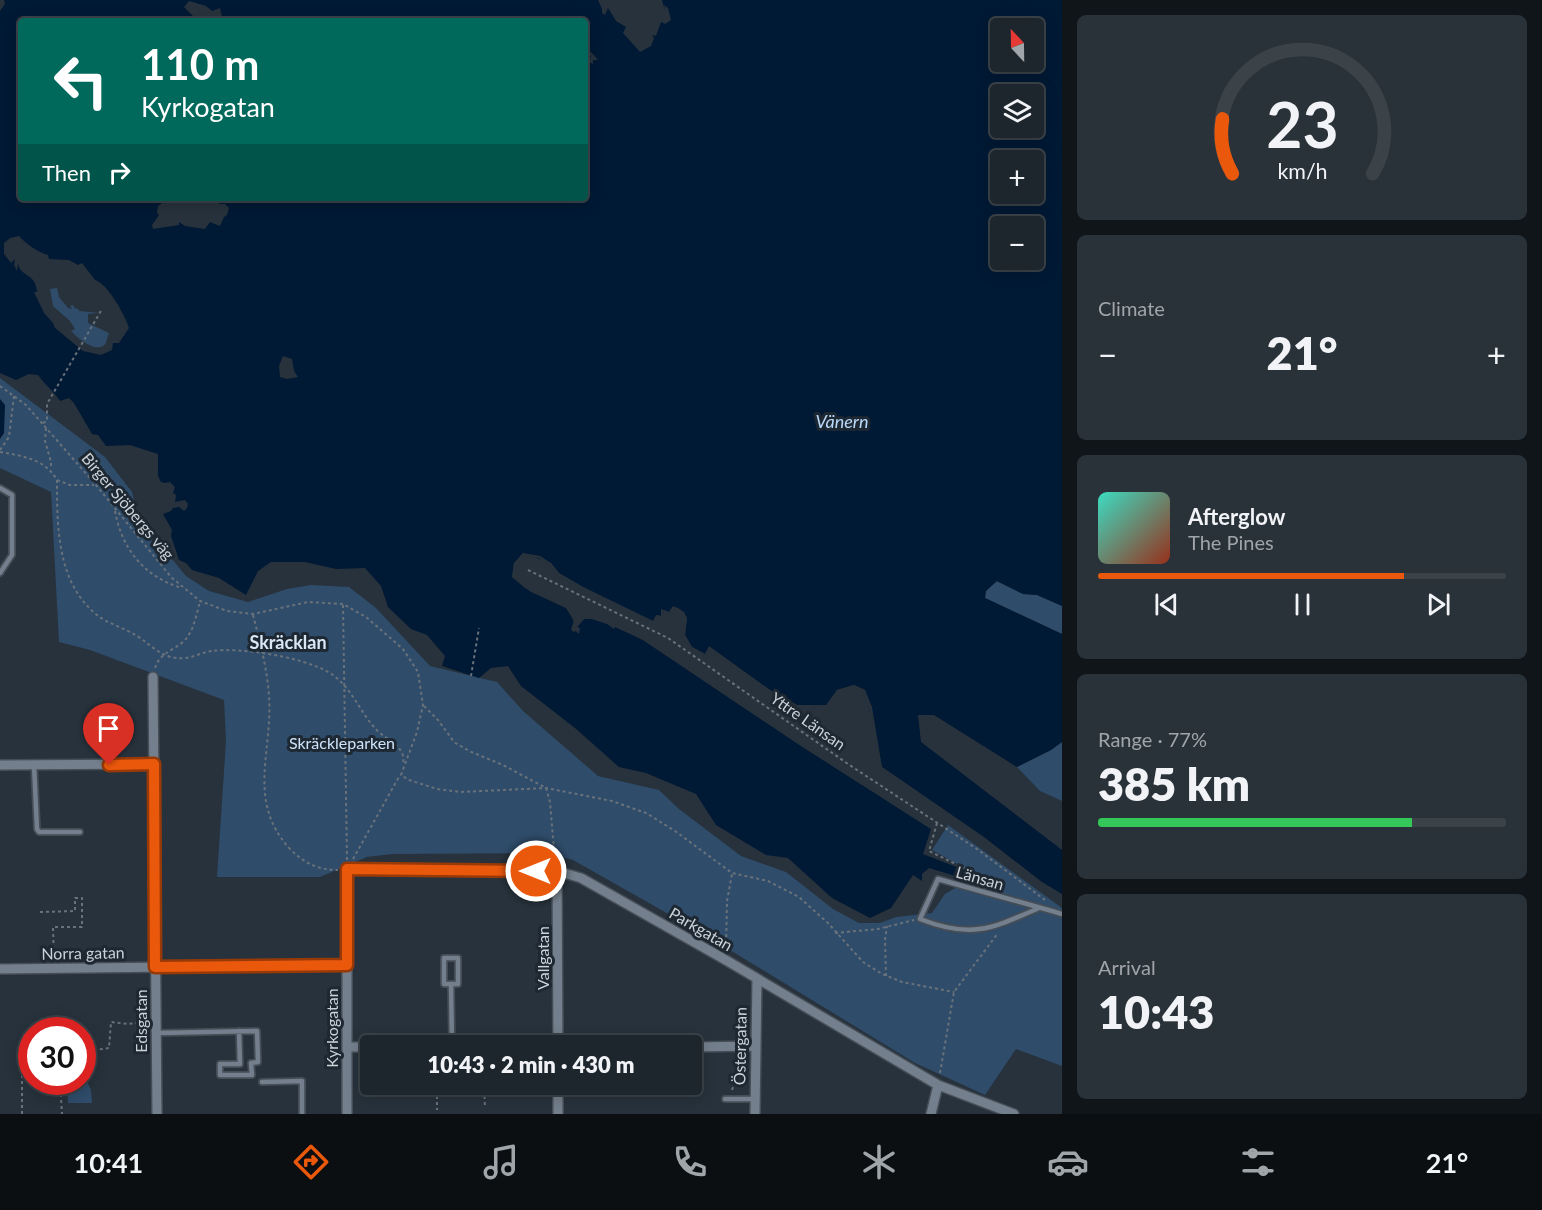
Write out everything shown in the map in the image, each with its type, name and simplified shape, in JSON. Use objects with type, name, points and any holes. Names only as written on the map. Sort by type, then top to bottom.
[{"type":"street","name":"Edsgatan","points":[[153,677],[157,1114]]},
{"type":"street","points":[[0,765],[154,764]]},
{"type":"street","name":"Parkgatan","points":[[347,869],[557,871],[580,878],[726,960],[938,1085],[1014,1114]]},
{"type":"street","name":"Kyrkogatan","points":[[347,869],[347,1114]]},
{"type":"street","name":"Vallgatan","points":[[557,871],[558,1035]]},
{"type":"street","name":"Norra gatan","points":[[0,969],[347,965]]},
{"type":"street","name":"Östergatan","points":[[755,1114],[754,1046],[757,979]]},
{"type":"street","points":[[702,1047],[754,1046]]},
{"type":"street","points":[[347,1047],[360,1047]]},
{"type":"street","points":[[931,1114],[938,1085]]},
{"type":"street","points":[[558,1095],[558,1114]]},
{"type":"lane","points":[[0,488],[12,495],[12,555],[0,573]]},
{"type":"lane","points":[[34,765],[39,832],[80,832]]},
{"type":"lane","name":"Länsan","points":[[920,919],[938,879],[1062,914]]},
{"type":"lane","points":[[920,919],[944,928],[973,931],[1006,923],[1039,908]]},
{"type":"lane","points":[[444,958],[458,958],[458,984],[451,984],[444,984],[444,958]]},
{"type":"lane","points":[[451,984],[452,1035]]},
{"type":"lane","points":[[156,1033],[257,1031],[258,1062],[251,1062],[252,1075],[220,1075],[220,1064],[240,1064],[239,1032]]},
{"type":"lane","points":[[262,1082],[302,1081],[302,1114]]},
{"type":"lane","points":[[725,1099],[755,1099]]},
{"type":"path","points":[[44,423],[47,421],[47,404],[102,309]]},
{"type":"path","name":"Birger Sjöbergs väg","points":[[0,386],[26,405],[44,423],[171,577],[200,602],[227,611],[253,614]]},
{"type":"path","points":[[14,395],[9,437],[0,451],[31,458],[51,469]]},
{"type":"path","points":[[46,427],[45,441],[51,469],[57,480],[57,520],[62,554],[71,585],[98,616],[136,635],[162,655],[185,658],[212,651],[263,654],[310,664],[330,673],[344,685],[373,726],[400,750],[404,759],[401,775]]},
{"type":"path","points":[[57,480],[70,485],[96,485]]},
{"type":"path","points":[[115,508],[118,527],[134,557],[153,576],[185,589]]},
{"type":"path","name":"Yttre Länsan","points":[[528,570],[668,638],[848,764],[977,849],[1053,905]]},
{"type":"path","points":[[153,677],[155,666],[162,655],[184,641],[192,630],[200,602]]},
{"type":"path","points":[[308,602],[343,604],[366,617],[403,649],[418,672],[423,705],[417,732],[401,775],[347,869],[323,870],[301,860],[286,844],[270,819],[263,785],[269,698],[263,654],[253,614],[308,602]]},
{"type":"path","points":[[343,604],[347,869]]},
{"type":"path","points":[[471,676],[479,628]]},
{"type":"path","points":[[423,705],[438,720],[454,742],[546,788],[550,802],[554,860],[557,871]]},
{"type":"path","points":[[401,775],[437,789],[460,792],[546,788],[612,801],[646,813],[675,831],[732,873],[768,881],[785,889],[814,910],[863,962],[886,976],[902,982],[954,992]]},
{"type":"path","points":[[937,823],[929,851],[972,872],[970,878]]},
{"type":"path","points":[[726,960],[727,901],[732,873]]},
{"type":"path","points":[[40,912],[75,911],[75,898],[82,898],[82,927],[54,927],[54,968]]},
{"type":"path","points":[[835,933],[920,919]]},
{"type":"path","points":[[938,1085],[954,992],[1006,923]]},
{"type":"path","points":[[886,976],[885,940],[888,926]]},
{"type":"path","points":[[96,1050],[109,1048],[111,1022],[128,1024],[156,1022]]},
{"type":"path","points":[[732,1099],[731,1088],[739,1071],[755,1071]]},
{"type":"path","points":[[22,1095],[22,1114]]},
{"type":"path","points":[[61,1095],[62,1114]]},
{"type":"path","points":[[437,1095],[437,1110]]},
{"type":"path","points":[[484,1095],[485,1108]]},
{"type":"green space","points":[[57,288],[59,297],[68,308],[72,309],[70,306],[73,305],[80,311],[99,313],[88,314],[88,323],[109,333],[104,345],[95,347],[90,345],[71,331],[75,329],[70,321],[53,306],[50,289]]},
{"type":"green space","name":"Skräckleparken","points":[[0,378],[105,457],[132,492],[139,519],[186,576],[209,591],[248,602],[287,589],[311,585],[349,587],[376,608],[430,666],[497,682],[523,711],[598,776],[659,790],[679,809],[741,856],[786,872],[833,909],[859,923],[880,923],[896,917],[932,913],[945,894],[977,875],[932,850],[948,825],[1062,908],[1062,1066],[1016,1049],[985,1095],[915,1063],[702,933],[573,860],[543,853],[393,854],[367,857],[320,877],[217,877],[226,741],[224,700],[90,650],[59,642],[51,492],[0,468]]},
{"type":"green space","points":[[996,581],[1023,594],[1037,595],[1062,606],[1062,634],[985,598],[986,591]]},
{"type":"green space","points":[[1062,742],[1062,801],[1040,791],[1017,767]]},
{"type":"green space","points":[[68,1095],[91,1095],[92,1103],[68,1103]]},
{"type":"water","name":"Vänern","points":[[4,0],[598,0],[602,13],[605,15],[608,8],[616,21],[626,27],[623,33],[640,52],[651,46],[654,38],[652,35],[656,36],[661,22],[665,24],[671,20],[668,8],[664,5],[665,11],[662,0],[1062,0],[1062,606],[1037,595],[1023,594],[997,581],[986,591],[985,598],[1062,634],[1062,742],[1017,767],[934,715],[918,715],[921,742],[1062,850],[1062,894],[882,767],[865,690],[854,685],[837,690],[827,705],[797,705],[770,690],[709,647],[705,654],[692,647],[685,635],[687,618],[673,607],[669,612],[665,610],[661,616],[656,615],[653,621],[583,587],[559,573],[551,563],[523,553],[514,563],[512,577],[531,592],[566,608],[579,634],[577,627],[584,619],[592,619],[615,626],[643,640],[798,744],[931,829],[923,854],[964,870],[962,878],[929,868],[922,874],[922,881],[913,875],[891,908],[870,918],[832,898],[788,858],[766,855],[716,825],[696,794],[646,773],[619,767],[575,728],[521,686],[508,666],[491,668],[479,678],[442,666],[445,656],[427,635],[411,629],[388,607],[381,586],[365,568],[336,569],[305,562],[271,562],[258,571],[246,595],[219,578],[192,570],[186,563],[179,560],[171,536],[172,530],[163,514],[179,507],[184,511],[188,504],[185,500],[175,502],[176,495],[173,493],[175,487],[170,482],[161,482],[158,476],[158,454],[130,445],[106,446],[98,435],[92,434],[74,403],[69,398],[60,401],[38,375],[29,374],[16,380],[0,373],[0,11],[5,4]],"holes":[[[19,236],[32,247],[48,255],[49,259],[69,260],[78,265],[82,263],[95,280],[105,287],[129,328],[119,343],[113,343],[112,350],[101,355],[83,351],[55,328],[44,313],[34,292],[37,292],[34,281],[19,268],[18,263],[17,271],[14,265],[15,259],[11,263],[4,254],[4,243],[10,238]],[[283,356],[292,359],[294,371],[298,377],[287,379],[280,377],[279,366]]]},
{"type":"water","points":[[0,399],[5,405],[4,433],[0,439]]},
{"type":"pier","points":[[523,553],[540,556],[551,563],[559,573],[583,587],[653,621],[657,615],[661,616],[661,609],[669,612],[673,606],[678,608],[687,618],[685,635],[692,647],[705,654],[709,646],[770,690],[797,705],[826,705],[837,690],[854,685],[865,690],[872,707],[882,767],[950,814],[948,816],[879,769],[869,708],[863,692],[854,688],[838,693],[827,708],[796,708],[768,692],[710,651],[705,657],[690,649],[682,636],[684,619],[676,611],[673,610],[669,615],[663,612],[663,618],[657,618],[652,624],[581,590],[558,576],[539,558],[525,556],[517,564],[516,576],[526,586],[568,606],[577,622],[583,616],[593,616],[612,625],[616,623],[645,638],[799,742],[933,827],[931,829],[798,744],[643,640],[592,619],[584,619],[577,627],[580,628],[579,634],[576,631],[573,632],[571,629],[574,621],[566,608],[525,588],[512,577],[514,563]]},
{"type":"district","name":"Skräcklan","points":[[288,643]]},
{"type":"route","points":[[109,765],[154,764],[155,967],[347,965],[347,869],[536,871]]}]
